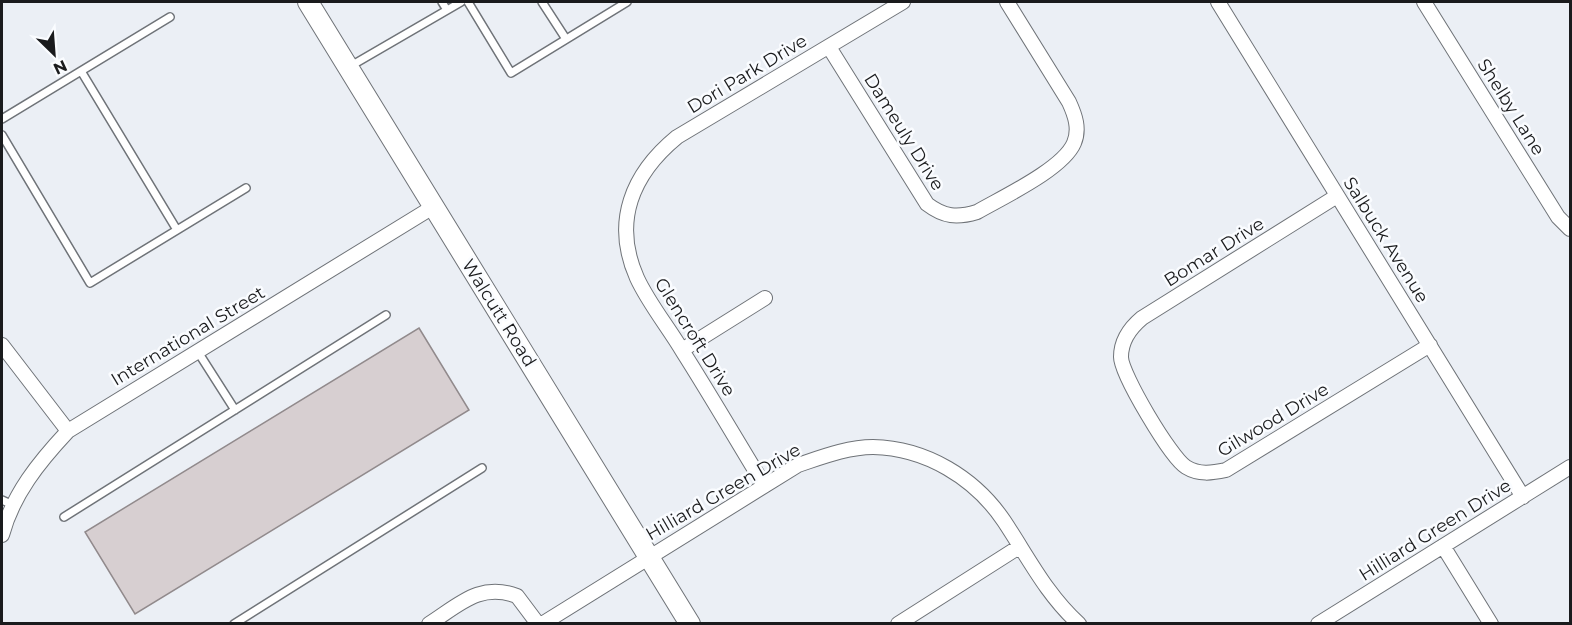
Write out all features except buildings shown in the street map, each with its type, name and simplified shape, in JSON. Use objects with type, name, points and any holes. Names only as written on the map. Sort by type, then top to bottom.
[{"type":"street","name":"Walcutt Road","points":[[308,2],[690,624]]},
{"type":"street","name":"Dori Park Drive","points":[[630,198],[637,181],[649,164],[677,137],[903,2]]},
{"type":"street","name":"Dameuly Drive","points":[[829,47],[927,204],[947,216],[956,217],[977,212],[1054,165],[1069,152],[1076,134],[1076,118],[1069,102],[1007,2]]},
{"type":"street","name":"Salbuck Avenue","points":[[1219,2],[1523,497]]},
{"type":"street","name":"Shelby Lane","points":[[1424,2],[1558,217],[1570,228]]},
{"type":"street","name":"Bomar Drive","points":[[1121,350],[1131,327],[1142,318],[1337,196]]},
{"type":"street","name":"Glencroft Drive","points":[[630,198],[627,240],[638,280],[764,485]]},
{"type":"street","name":"International Street","points":[[2,535],[7,502],[41,459],[68,431],[433,207]]},
{"type":"street","points":[[682,350],[765,298]]},
{"type":"street","points":[[2,345],[68,431]]},
{"type":"street","name":"Gilwood Drive","points":[[1121,350],[1122,369],[1127,380],[1172,452],[1184,466],[1197,472],[1212,474],[1226,470],[1430,345]]},
{"type":"street","name":"Hilliard Green Drive","points":[[540,624],[798,465],[833,454],[873,447],[912,454],[947,467],[977,489],[1003,520],[1039,579],[1062,608],[1079,624]]},
{"type":"street","name":"Hilliard Green Drive","points":[[1318,624],[1570,467]]},
{"type":"street","points":[[1443,546],[1491,624]]},
{"type":"street","points":[[898,624],[1019,547]]},
{"type":"street","points":[[429,624],[475,595],[490,590],[504,591],[517,596],[540,624]]},
{"type":"lane","points":[[442,2],[447,10]]},
{"type":"lane","points":[[348,67],[461,2]]},
{"type":"lane","points":[[468,2],[511,73],[627,2]]},
{"type":"lane","points":[[542,2],[566,39]]},
{"type":"lane","points":[[2,119],[170,17]]},
{"type":"lane","points":[[81,70],[177,230]]},
{"type":"lane","points":[[2,135],[90,284],[246,188]]},
{"type":"lane","points":[[64,517],[386,315]]},
{"type":"lane","points":[[198,352],[235,410]]},
{"type":"lane","points":[[234,624],[482,468]]}]
